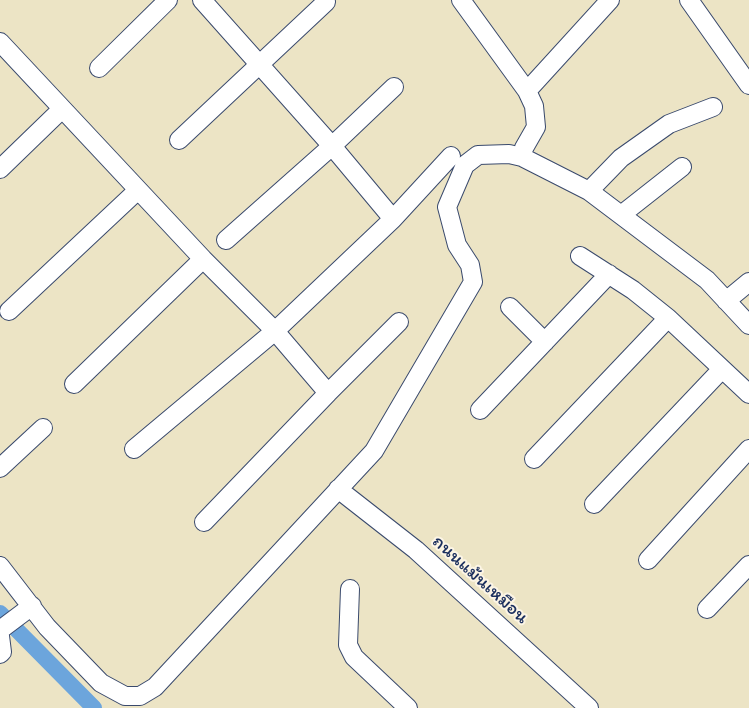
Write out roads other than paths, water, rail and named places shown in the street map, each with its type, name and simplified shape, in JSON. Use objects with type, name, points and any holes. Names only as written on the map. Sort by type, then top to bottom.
[{"type":"street","points":[[99,68],[168,0]]},
{"type":"street","points":[[202,0],[332,146],[393,219]]},
{"type":"street","points":[[461,0],[527,91],[534,106],[536,127],[524,148],[522,156]]},
{"type":"street","points":[[689,0],[749,85]]},
{"type":"street","points":[[527,91],[606,1]]},
{"type":"street","points":[[179,140],[326,2]]},
{"type":"street","points":[[0,42],[203,259],[275,331],[328,394]]},
{"type":"street","points":[[226,240],[332,146],[394,87]]},
{"type":"street","points":[[589,191],[621,158],[669,124],[713,107]]},
{"type":"street","points":[[0,168],[62,109]]},
{"type":"street","points":[[0,566],[25,611],[47,627],[101,683],[126,696],[140,696],[155,688],[374,451],[473,282],[470,265],[457,245],[447,207],[465,165],[478,155],[509,154],[522,156],[589,191],[707,280],[749,325]]},
{"type":"street","points":[[134,449],[275,331],[393,219],[451,156]]},
{"type":"street","points":[[621,215],[682,167]]},
{"type":"street","points":[[9,311],[138,190]]},
{"type":"street","points":[[580,256],[633,290],[668,318],[749,394]]},
{"type":"street","points":[[74,384],[203,259]]},
{"type":"street","points":[[480,410],[609,274]]},
{"type":"street","points":[[726,301],[749,282]]},
{"type":"street","points":[[510,307],[545,342]]},
{"type":"street","points":[[534,459],[668,318]]},
{"type":"street","points":[[204,522],[399,322]]},
{"type":"street","points":[[594,504],[722,369]]},
{"type":"street","points":[[0,468],[43,428]]},
{"type":"street","points":[[648,560],[749,449]]},
{"type":"street","name":"ถนนแม้นเหมือน","points":[[338,489],[416,550],[588,708]]},
{"type":"street","points":[[707,609],[749,565]]},
{"type":"street","points":[[350,589],[348,645],[354,657],[408,708]]},
{"type":"street","points":[[0,630],[25,611]]},
{"type":"street","points":[[0,636],[2,652],[0,654]]},
{"type":"waterway","points":[[0,613],[94,708]]}]
